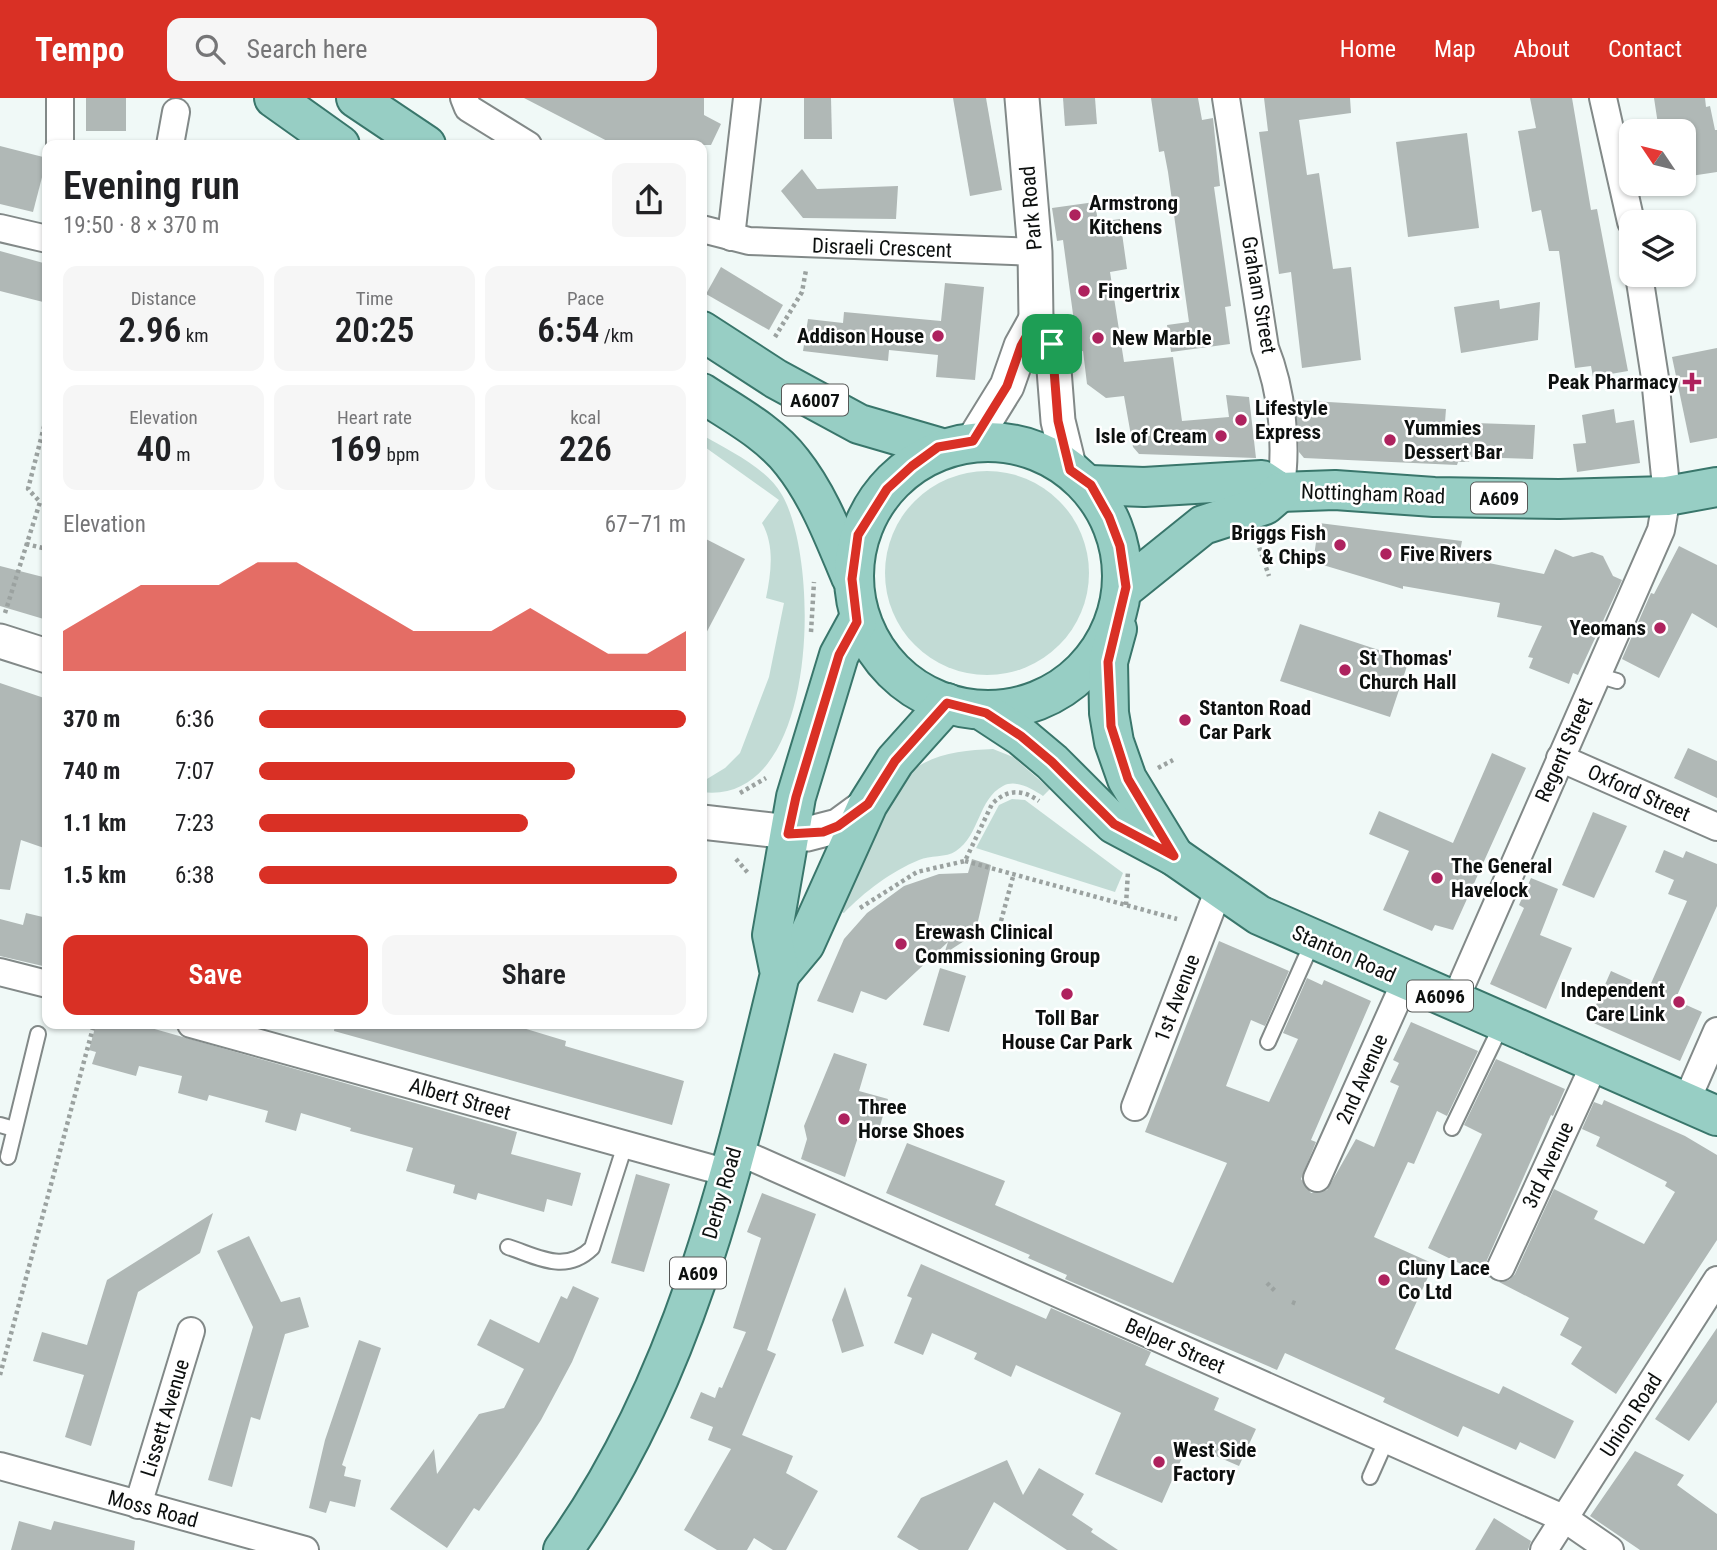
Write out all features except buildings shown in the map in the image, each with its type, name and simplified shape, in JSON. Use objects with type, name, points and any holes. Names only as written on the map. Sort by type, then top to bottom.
[{"type":"main road","points":[[274,98],[333,140]]},
{"type":"main road","points":[[356,98],[419,140]]},
{"type":"main road","name":"A6007","points":[[707,334],[776,379],[859,424],[956,444]]},
{"type":"main road","name":"A6007","points":[[707,396],[755,428],[792,461],[824,511],[852,579]]},
{"type":"main road","points":[[986,713],[947,703],[899,673],[866,639],[857,622],[852,579],[858,535],[887,489],[956,444],[1021,446],[1080,478],[1109,517],[1120,546],[1123,604]]},
{"type":"main road","name":"Nottingham Road","points":[[1080,478],[1144,487],[1262,480],[1280,492],[1335,490],[1434,497],[1559,499],[1667,496],[1717,487]]},
{"type":"main road","name":"Nottingham Road","points":[[986,713],[1026,704],[1071,680],[1103,647],[1123,604],[1203,525],[1265,505],[1280,492]]},
{"type":"main road","name":"Stanton Road","points":[[1123,604],[1108,662],[1109,713],[1119,761],[1174,856]]},
{"type":"main road","name":"Derby Road","points":[[780,974],[772,935],[796,797],[839,655],[857,622]]},
{"type":"main road","name":"Derby Road","points":[[562,1550],[618,1464],[670,1354],[732,1162],[780,974],[805,944],[868,804],[895,761],[947,703]]},
{"type":"main road","name":"Stanton Road","points":[[986,713],[1021,736],[1114,824],[1174,856],[1259,915],[1701,1109]]},
{"type":"street","points":[[60,98],[60,140]]},
{"type":"street","points":[[464,98],[468,108],[519,140]]},
{"type":"street","points":[[731,237],[747,98]]},
{"type":"street","name":"Park Road","points":[[1021,98],[1035,252],[1036,319]]},
{"type":"street","name":"Graham Street","points":[[1226,98],[1265,348],[1275,373],[1285,466],[1280,492]]},
{"type":"street","points":[[1603,98],[1628,210]]},
{"type":"street","points":[[171,140],[176,112]]},
{"type":"street","points":[[0,228],[42,238]]},
{"type":"street","name":"Disraeli Crescent","points":[[707,230],[749,241],[1035,252]]},
{"type":"street","name":"Regent Street","points":[[1454,1002],[1560,758],[1607,678],[1658,542],[1667,496],[1655,378],[1641,287]]},
{"type":"street","points":[[956,444],[1007,386],[1021,346],[1036,319],[1052,344],[1058,421],[1080,478]]},
{"type":"street","points":[[2,629],[42,653]]},
{"type":"street","name":"Oxford Street","points":[[1560,758],[1717,827]]},
{"type":"street","points":[[707,823],[788,834],[823,832],[838,826],[868,804]]},
{"type":"street","name":"1st Avenue","points":[[1135,1107],[1219,889]]},
{"type":"street","points":[[0,972],[42,983]]},
{"type":"street","name":"2nd Avenue","points":[[1317,1178],[1406,980]]},
{"type":"street","name":"Albert Street","points":[[209,1029],[625,1145],[732,1162]]},
{"type":"street","points":[[1701,1109],[1717,1031]]},
{"type":"street","name":"3rd Avenue","points":[[1501,1267],[1595,1063]]},
{"type":"street","name":"Belper Street","points":[[732,1162],[1564,1519],[1610,1550]]},
{"type":"street","name":"Union Road","points":[[1544,1550],[1717,1280]]},
{"type":"street","name":"Lissett Avenue","points":[[138,1505],[191,1331]]},
{"type":"street","name":"Moss Road","points":[[0,1466],[305,1550]]},
{"type":"lane","points":[[1269,1042],[1314,941]]},
{"type":"lane","points":[[1452,1128],[1503,1023]]},
{"type":"lane","points":[[8,1157],[7,1127],[38,1034]]},
{"type":"lane","points":[[508,1247],[564,1264],[574,1262],[592,1248],[625,1145]]},
{"type":"lane","points":[[1370,1477],[1386,1441]]},
{"type":"path","points":[[2,629],[40,502],[28,489],[42,434]]},
{"type":"path","points":[[1256,537],[1269,576]]},
{"type":"path","points":[[26,544],[42,548]]},
{"type":"path","points":[[811,634],[814,575]]},
{"type":"path","points":[[1128,779],[1144,769],[1147,774],[1173,760]]},
{"type":"path","points":[[736,795],[769,776]]},
{"type":"path","points":[[965,861],[992,804],[999,797],[1015,792],[1027,793],[1049,809],[1074,785]]},
{"type":"path","points":[[851,915],[872,898],[917,872],[965,861],[1180,920]]},
{"type":"path","points":[[1001,921],[1014,873]]},
{"type":"path","points":[[0,1376],[92,1029]]},
{"type":"path","points":[[1267,1283],[1275,1291]]},
{"type":"green space","points":[[707,438],[757,468],[782,495],[795,528],[802,572],[805,622],[801,674],[789,722],[769,761],[741,786],[707,791],[707,779],[725,768],[740,753],[769,677],[784,603],[766,598],[770,550],[762,523],[779,500],[707,449]]},
{"type":"green space","points":[[987,471],[1007,472],[1026,478],[1059,501],[1082,534],[1088,553],[1088,593],[1082,612],[1059,645],[1026,668],[1007,674],[987,675],[967,674],[948,668],[915,645],[892,612],[886,593],[885,573],[886,553],[892,534],[915,501],[948,478],[967,472]]},
{"type":"green space","points":[[993,749],[1013,757],[1050,789],[1043,796],[1018,784],[1003,786],[988,799],[970,836],[956,851],[948,855],[923,858],[899,870],[860,897],[844,913],[832,909],[870,829],[896,788],[910,773],[940,756]]},
{"type":"green space","points":[[1012,799],[1025,800],[1123,873],[1115,892],[976,848],[999,805]]},
{"type":"place","name":"Armstrong Kitchens","points":[[1075,215]]},
{"type":"place","name":"Fingertrix","points":[[1084,291]]},
{"type":"place","name":"Addison House","points":[[938,336]]},
{"type":"place","name":"New Marble","points":[[1098,338]]},
{"type":"place","name":"Peak Pharmacy","points":[[1692,382]]},
{"type":"place","name":"Lifestyle Express","points":[[1241,420]]},
{"type":"place","name":"Isle of Cream","points":[[1221,436]]},
{"type":"place","name":"Yummies Dessert Bar","points":[[1390,440]]},
{"type":"place","name":"Briggs Fish & Chips","points":[[1340,545]]},
{"type":"place","name":"Five Rivers","points":[[1386,554]]},
{"type":"place","name":"Yeomans","points":[[1660,628]]},
{"type":"place","name":"St Thomas' Church Hall","points":[[1345,670]]},
{"type":"place","name":"Stanton Road Car Park","points":[[1185,720]]},
{"type":"place","name":"The General Havelock","points":[[1437,878]]},
{"type":"place","name":"Erewash Clinical Commissioning Group","points":[[901,944]]},
{"type":"place","name":"Toll Bar House Car Park","points":[[1067,994]]},
{"type":"place","name":"Independent Care Link","points":[[1679,1002]]},
{"type":"place","name":"Three Horse Shoes","points":[[844,1119]]},
{"type":"place","name":"Cluny Lace Co Ltd","points":[[1384,1280]]},
{"type":"place","name":"West Side Factory","points":[[1159,1462]]},
{"type":"route","points":[[1036,319],[1052,344],[1058,421],[1070,470],[1091,485],[1109,517],[1120,546],[1126,587],[1108,662],[1109,713],[1114,742],[1119,761],[1133,789],[1174,856],[1114,824],[1052,762],[1021,736],[986,713],[947,703],[895,761],[868,804],[838,826],[823,832],[788,834],[796,797],[818,732],[839,655],[857,622],[852,579],[858,535],[887,489],[912,466],[938,447],[973,441],[1007,386],[1021,346],[1036,319]]}]
